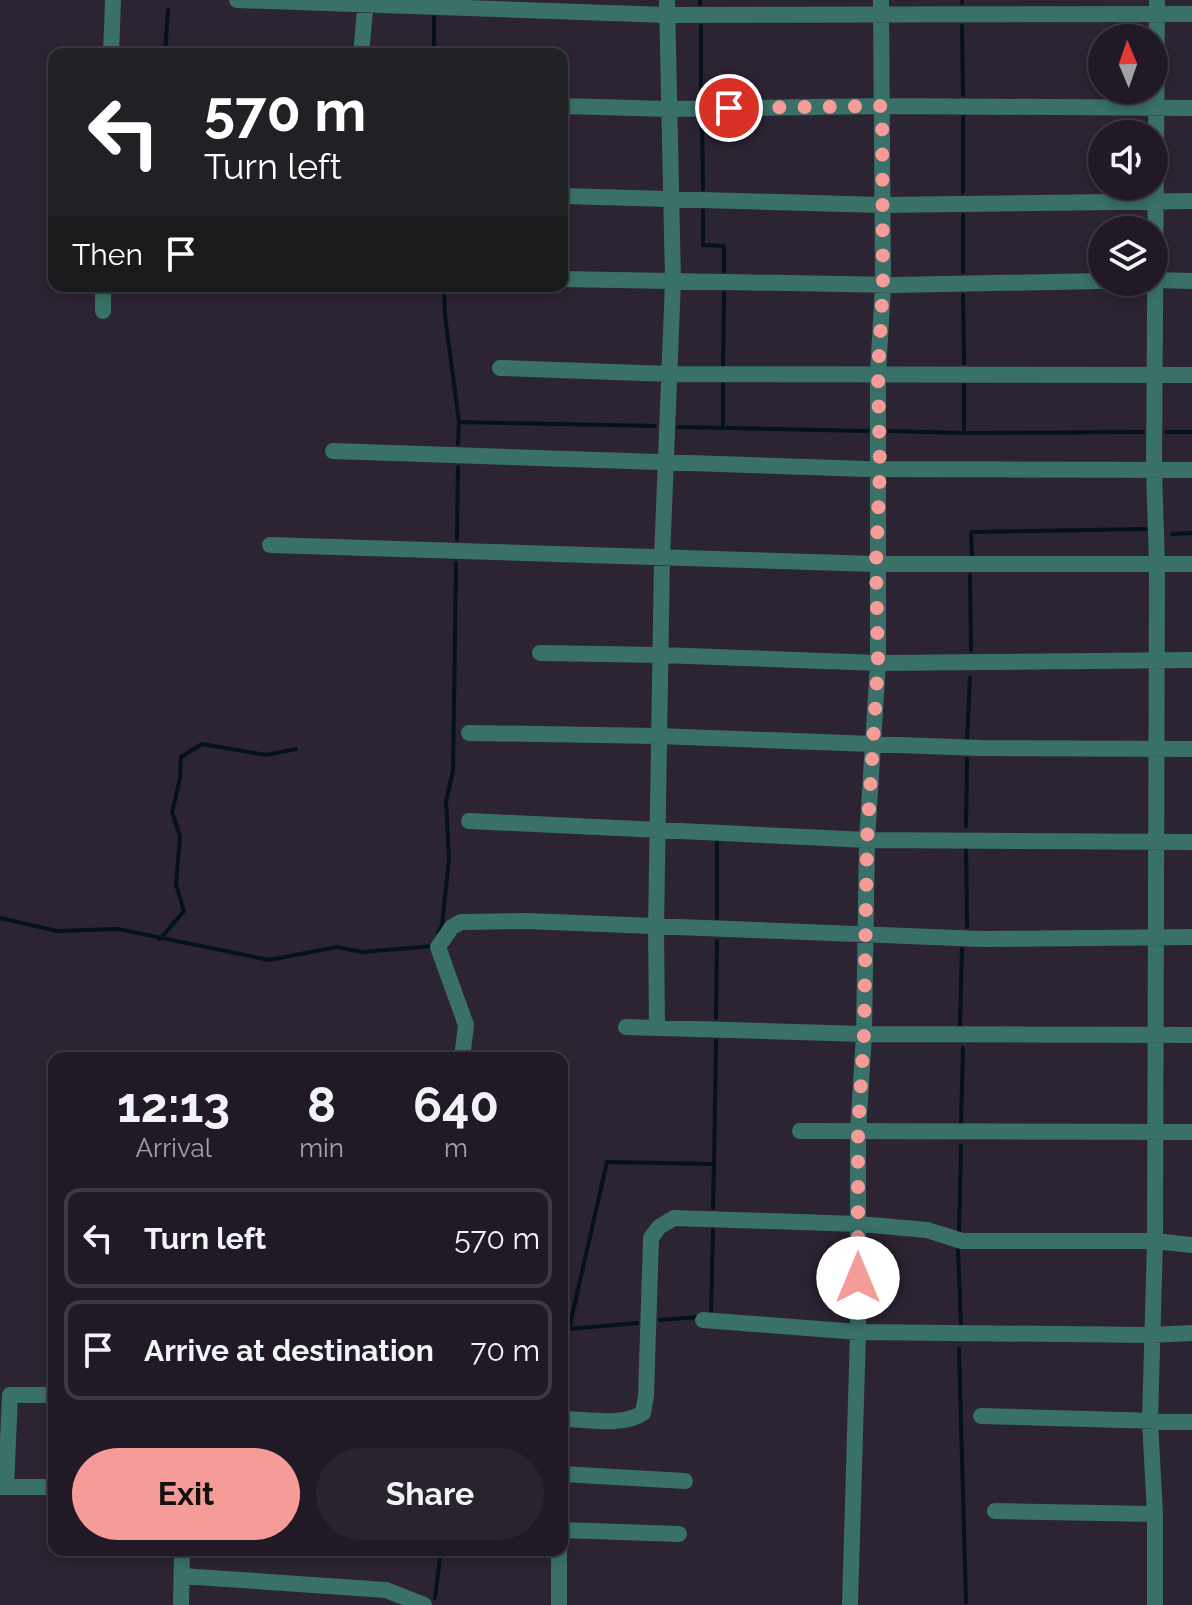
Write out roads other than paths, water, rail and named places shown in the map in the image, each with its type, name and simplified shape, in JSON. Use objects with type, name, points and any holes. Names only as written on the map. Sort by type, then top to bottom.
[{"type":"street","points":[[111,48],[113,0]]},
{"type":"street","points":[[237,0],[667,8],[1158,7],[1192,14]]},
{"type":"street","points":[[362,48],[366,1]]},
{"type":"street","points":[[850,1605],[858,1332],[858,1132],[864,1034],[867,840],[878,663],[878,373],[883,285],[881,7]]},
{"type":"street","points":[[1156,216],[1158,7]]},
{"type":"street","points":[[657,1028],[658,736],[673,281],[667,8]]},
{"type":"street","points":[[568,106],[668,109],[882,106],[1192,108]]},
{"type":"street","points":[[568,196],[882,205],[1192,201]]},
{"type":"street","points":[[568,279],[883,285],[1088,281]]},
{"type":"street","points":[[1168,280],[1192,281]]},
{"type":"street","points":[[103,292],[103,311]]},
{"type":"street","points":[[1155,296],[1155,1241],[1150,1421],[1155,1514],[1155,1605]]},
{"type":"street","points":[[500,368],[670,374],[1192,375]]},
{"type":"street","points":[[333,451],[880,469],[1192,470]]},
{"type":"street","points":[[270,545],[876,564],[1192,564]]},
{"type":"street","points":[[540,653],[878,663],[1192,660]]},
{"type":"street","points":[[469,733],[658,736],[873,745],[1192,749]]},
{"type":"street","points":[[469,821],[867,840],[1192,842]]},
{"type":"street","points":[[463,1052],[466,1025],[438,947],[452,927],[461,922],[526,921],[983,939],[1192,937]]},
{"type":"street","points":[[626,1027],[864,1034],[1192,1035]]},
{"type":"street","points":[[800,1131],[1192,1132]]},
{"type":"street","points":[[568,1419],[620,1420],[635,1418],[643,1413],[651,1238],[659,1227],[674,1218],[859,1224],[927,1230],[962,1241],[1155,1241],[1192,1245]]},
{"type":"street","points":[[703,1320],[858,1332],[1192,1333]]},
{"type":"street","points":[[48,1395],[5,1395],[3,1487],[48,1487]]},
{"type":"street","points":[[981,1416],[1192,1422]]},
{"type":"street","points":[[568,1474],[685,1481]]},
{"type":"street","points":[[995,1511],[1155,1514]]},
{"type":"street","points":[[568,1530],[679,1534]]},
{"type":"street","points":[[181,1605],[182,1556]]},
{"type":"street","points":[[559,1556],[559,1605]]},
{"type":"street","points":[[182,1576],[386,1590],[424,1605]]},
{"type":"waterway","points":[[165,48],[168,10]]},
{"type":"waterway","points":[[434,17],[434,48]]},
{"type":"waterway","points":[[701,26],[701,97]]},
{"type":"waterway","points":[[962,26],[963,95]]},
{"type":"waterway","points":[[963,117],[963,192]]},
{"type":"waterway","points":[[702,120],[703,189]]},
{"type":"waterway","points":[[703,211],[703,245],[724,246],[724,271]]},
{"type":"waterway","points":[[963,215],[963,272]]},
{"type":"waterway","points":[[444,292],[459,422]]},
{"type":"waterway","points":[[723,366],[724,293]]},
{"type":"waterway","points":[[963,295],[964,363]]},
{"type":"waterway","points":[[723,383],[723,428]]},
{"type":"waterway","points":[[964,385],[964,433],[1143,432]]},
{"type":"waterway","points":[[458,444],[459,422],[655,426]]},
{"type":"waterway","points":[[678,427],[868,431]]},
{"type":"waterway","points":[[890,431],[964,433]]},
{"type":"waterway","points":[[1166,432],[1192,432]]},
{"type":"waterway","points":[[457,540],[458,467]]},
{"type":"waterway","points":[[972,557],[971,532],[1146,529]]},
{"type":"waterway","points":[[1172,534],[1192,533]]},
{"type":"waterway","points":[[438,934],[442,925],[449,859],[446,801],[453,771],[456,563]]},
{"type":"waterway","points":[[970,575],[971,650]]},
{"type":"waterway","points":[[967,739],[970,678]]},
{"type":"waterway","points":[[160,939],[184,911],[176,884],[180,836],[172,812],[180,779],[181,757],[202,744],[266,755],[296,749]]},
{"type":"waterway","points":[[966,826],[967,759]]},
{"type":"waterway","points":[[717,838],[717,918]]},
{"type":"waterway","points":[[966,848],[967,927]]},
{"type":"waterway","points":[[0,918],[57,931],[118,929],[269,960],[337,947],[362,952],[433,946]]},
{"type":"waterway","points":[[716,1018],[717,941]]},
{"type":"waterway","points":[[960,1026],[962,949]]},
{"type":"waterway","points":[[568,1329],[607,1162],[714,1164],[716,1041]]},
{"type":"waterway","points":[[961,1124],[963,1048]]},
{"type":"waterway","points":[[959,1234],[961,1146]]},
{"type":"waterway","points":[[713,1208],[714,1164]]},
{"type":"waterway","points":[[711,1316],[713,1230]]},
{"type":"waterway","points":[[958,1250],[961,1325]]},
{"type":"waterway","points":[[660,1320],[698,1317]]},
{"type":"waterway","points":[[569,1329],[637,1323]]},
{"type":"waterway","points":[[959,1349],[966,1602]]},
{"type":"waterway","points":[[435,1598],[440,1556]]}]
